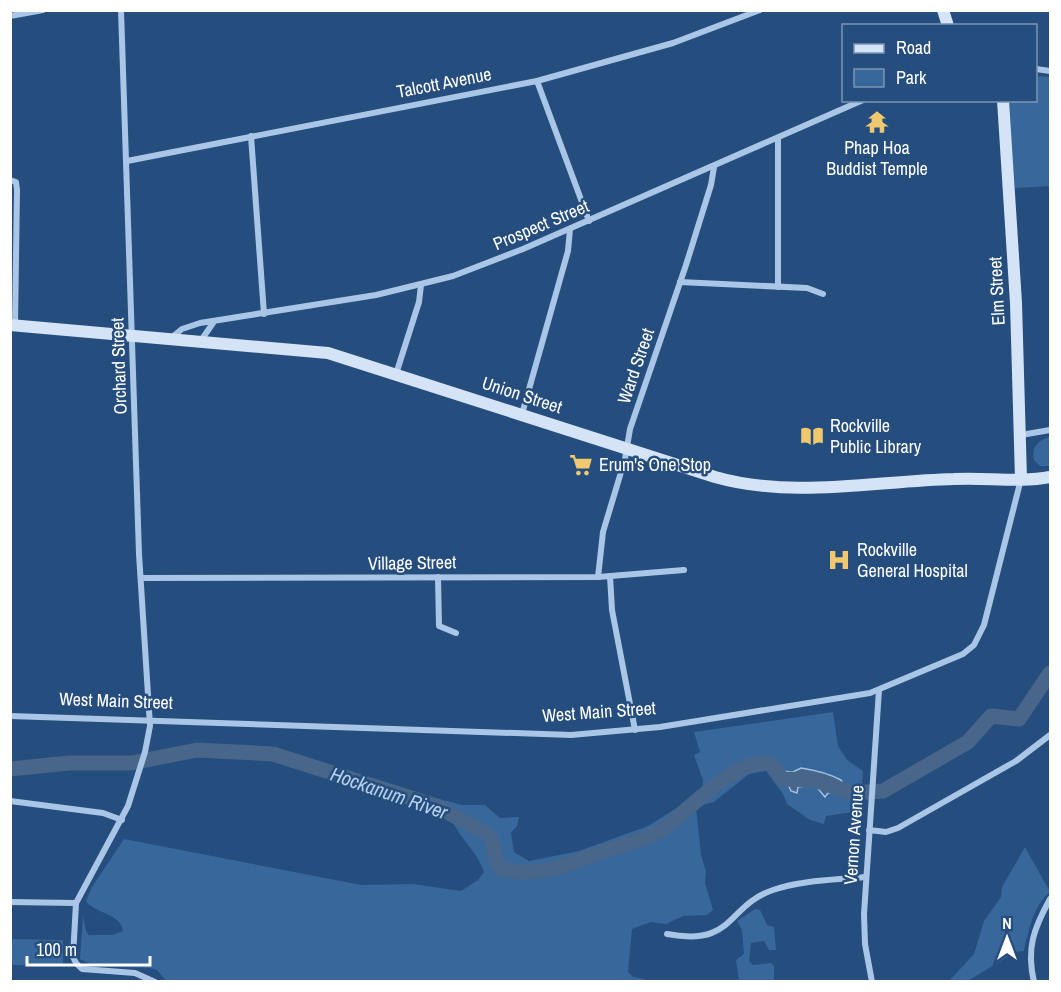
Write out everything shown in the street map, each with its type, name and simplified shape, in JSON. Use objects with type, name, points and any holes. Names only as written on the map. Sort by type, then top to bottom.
[{"type":"main road","name":"Elm Street","points":[[1003,102],[1015,279],[1021,479]]},
{"type":"main road","name":"Union Street","points":[[13,325],[321,352],[715,477],[759,486],[818,486],[953,478],[1021,479]]},
{"type":"main road","points":[[1021,479],[1050,477]]},
{"type":"street","points":[[10,16],[43,10]]},
{"type":"street","name":"Orchard Street","points":[[76,903],[122,820],[146,747],[150,720],[141,578],[121,10]]},
{"type":"street","name":"Talcott Avenue","points":[[126,161],[537,81],[673,43],[760,10]]},
{"type":"street","points":[[537,81],[589,221]]},
{"type":"street","name":"Prospect Street","points":[[169,340],[185,327],[421,285],[490,262],[714,167],[859,102]]},
{"type":"street","points":[[251,136],[264,314]]},
{"type":"street","points":[[778,138],[778,287]]},
{"type":"street","name":"Ward Street","points":[[598,577],[603,532],[632,423],[680,282],[711,184],[714,167]]},
{"type":"street","points":[[13,181],[13,325]]},
{"type":"street","points":[[522,414],[568,251],[570,229]]},
{"type":"street","points":[[680,282],[807,288],[823,294]]},
{"type":"street","points":[[396,374],[421,285]]},
{"type":"street","points":[[200,342],[203,334],[213,323]]},
{"type":"street","points":[[1021,435],[1050,430]]},
{"type":"street","name":"West Main Street","points":[[10,716],[571,735],[635,730],[879,690],[963,654],[977,642],[984,625],[1021,479]]},
{"type":"street","name":"Village Street","points":[[141,578],[598,577],[684,570]]},
{"type":"street","points":[[610,576],[612,610],[635,730]]},
{"type":"street","points":[[438,577],[439,626],[456,633]]},
{"type":"street","name":"Vernon Avenue","points":[[872,981],[864,934],[865,877],[879,690]]},
{"type":"street","points":[[869,830],[886,832],[898,828],[1016,761],[1050,735]]},
{"type":"street","points":[[10,801],[103,813],[122,820]]},
{"type":"street","points":[[667,934],[689,936],[717,932],[756,899],[776,889],[865,877]]},
{"type":"street","points":[[1034,981],[1030,959],[1031,940],[1050,899]]},
{"type":"street","points":[[10,902],[76,903],[73,953],[79,967],[88,970],[135,973],[155,981]]},
{"type":"green space","points":[[1037,76],[1050,77],[1050,186],[1015,188],[1009,102],[1037,102]]},
{"type":"green space","points":[[1050,437],[1050,466],[1040,466],[1034,460],[1035,448],[1039,442]]},
{"type":"green space","points":[[833,712],[838,746],[847,760],[863,771],[860,811],[826,816],[824,824],[810,820],[787,804],[783,794],[766,771],[749,774],[714,802],[696,807],[701,855],[706,871],[705,883],[713,910],[707,915],[683,916],[666,924],[651,922],[632,929],[628,972],[633,977],[653,981],[167,982],[157,970],[150,968],[94,966],[80,959],[83,915],[89,935],[112,935],[123,931],[118,921],[95,909],[86,901],[92,887],[124,839],[361,885],[413,884],[461,891],[478,880],[484,872],[455,826],[450,810],[436,803],[402,794],[391,786],[462,805],[485,805],[500,818],[519,817],[517,826],[511,833],[514,852],[529,861],[579,851],[648,826],[702,792],[703,780],[694,755],[700,752],[694,732]],"holes":[[[800,768],[819,773],[843,791],[828,793],[826,797],[815,785],[798,787],[798,791],[792,791],[782,771],[793,772]]]},
{"type":"green space","points":[[1025,847],[1050,892],[1044,897],[1036,911],[1024,951],[1015,952],[968,981],[949,981],[974,954],[984,921],[1001,897],[1002,887]]},
{"type":"green space","points":[[755,909],[760,910],[767,925],[774,927],[776,950],[769,950],[764,941],[751,943],[749,961],[753,965],[771,963],[774,966],[774,981],[739,981],[736,960],[744,954],[742,930],[737,921]]},
{"type":"green space","points":[[11,939],[63,940],[63,966],[11,965]]},
{"type":"shaded area","points":[[801,768],[822,772],[841,780],[845,790],[828,793],[825,797],[815,785],[798,787],[797,793],[791,791],[782,771],[793,772]]},
{"type":"waterway","name":"Hockanum River","points":[[10,769],[69,763],[131,763],[197,750],[273,754],[436,806],[489,835],[496,862],[502,869],[517,872],[544,871],[654,834],[671,823],[728,776],[758,764],[772,764],[782,779],[814,780],[852,793],[883,791],[968,742],[991,716],[1019,719],[1050,673]]},
{"type":"place","name":"Phap Hoa Buddist Temple","points":[[877,122]]},
{"type":"place","name":"Rockville Public Library","points":[[812,436]]},
{"type":"place","name":"Erum's One Stop","points":[[581,465]]},
{"type":"place","name":"Rockville General Hospital","points":[[839,560]]}]
